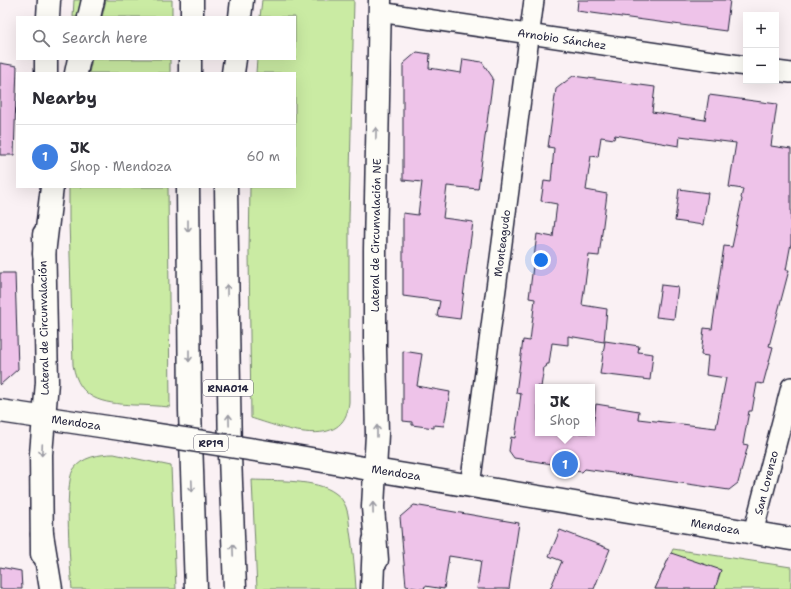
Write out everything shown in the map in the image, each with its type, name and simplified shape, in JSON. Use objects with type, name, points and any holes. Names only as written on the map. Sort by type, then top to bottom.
[{"type":"main road","points":[[48,16],[49,0]]},
{"type":"main road","points":[[89,16],[93,0]]},
{"type":"main road","points":[[192,0],[192,16]]},
{"type":"main road","points":[[230,16],[231,0]]},
{"type":"main road","points":[[240,16],[242,0]]},
{"type":"main road","name":"Lateral de Circunvalación NE","points":[[374,541],[373,507],[377,434],[375,249],[379,6]]},
{"type":"main road","points":[[46,60],[46,72]]},
{"type":"main road","points":[[76,72],[80,60]]},
{"type":"main road","points":[[190,60],[190,72]]},
{"type":"main road","points":[[228,60],[228,72]]},
{"type":"main road","points":[[233,72],[234,60]]},
{"type":"main road","name":"Lateral de Circunvalación","points":[[43,589],[41,454],[47,382],[44,188]]},
{"type":"main road","points":[[44,254],[52,188]]},
{"type":"main road","name":"RNA014","points":[[188,188],[190,410],[196,589]]},
{"type":"main road","name":"RNA014","points":[[226,188],[230,456],[235,589]]},
{"type":"main road","name":"Mendoza","points":[[0,411],[294,456],[791,539]]},
{"type":"main road","points":[[42,534],[51,589]]},
{"type":"main road","points":[[372,589],[374,541]]},
{"type":"main road","points":[[374,541],[380,589]]},
{"type":"street","name":"Monteagudo","points":[[470,486],[534,0]]},
{"type":"street","name":"Arnobio Sánchez","points":[[379,6],[529,34],[743,66]]},
{"type":"street","points":[[779,71],[791,73]]},
{"type":"street","name":"San Lorenzo","points":[[753,533],[791,387]]},
{"type":"green space","points":[[74,0],[85,0],[80,16],[73,16]]},
{"type":"green space","points":[[106,0],[172,0],[172,16],[102,16]]},
{"type":"green space","points":[[262,0],[354,0],[349,218],[349,402],[345,418],[336,427],[324,432],[294,430],[251,418],[249,252],[250,188],[296,188],[296,72],[256,72],[257,60],[296,60],[296,16],[260,16]]},
{"type":"green space","points":[[92,60],[170,60],[170,72],[89,72]]},
{"type":"green space","points":[[69,188],[168,188],[170,407],[122,404],[102,401],[86,393],[76,377],[73,365]]},
{"type":"green space","points":[[114,454],[171,466],[176,589],[72,589],[68,527],[70,479],[76,466],[86,459]]},
{"type":"green space","points":[[252,480],[283,481],[318,485],[327,488],[340,497],[347,510],[354,560],[356,589],[257,589]]},
{"type":"green space","points":[[673,549],[791,567],[791,589],[655,589]]},
{"type":"building","points":[[578,0],[730,0],[726,31],[577,11]]},
{"type":"building","points":[[417,52],[430,54],[429,68],[461,73],[463,59],[482,62],[493,78],[478,189],[447,186],[443,218],[473,222],[460,319],[437,316],[440,301],[403,296],[403,213],[418,215],[422,182],[403,180],[403,64]]},
{"type":"building","points":[[0,63],[17,66],[14,155],[0,155]]},
{"type":"building","points":[[573,76],[655,87],[652,112],[705,120],[709,95],[777,104],[771,146],[791,149],[791,243],[786,270],[789,270],[769,346],[773,347],[763,384],[757,383],[752,411],[749,411],[743,444],[748,445],[738,483],[729,490],[585,469],[582,472],[552,468],[552,464],[514,458],[509,451],[511,437],[515,438],[521,394],[516,393],[523,340],[530,341],[535,299],[529,298],[537,234],[553,237],[557,204],[541,201],[544,181],[551,182],[554,148],[548,147],[556,89]],"holes":[[[615,135],[679,146],[680,136],[736,143],[729,187],[743,189],[732,247],[724,246],[712,329],[704,328],[701,355],[708,356],[706,375],[726,378],[716,428],[638,419],[639,411],[596,404],[595,436],[535,436],[535,384],[541,384],[544,367],[549,364],[552,343],[568,345],[568,336],[604,342],[607,309],[582,305],[589,255],[599,256],[607,194],[586,190],[591,156],[598,157],[601,137],[614,139]]]},
{"type":"building","points":[[679,189],[708,193],[703,225],[675,221]]},
{"type":"building","points":[[0,273],[15,273],[18,369],[0,385]]},
{"type":"building","points":[[661,285],[678,287],[674,319],[656,317]]},
{"type":"building","points":[[605,341],[639,346],[638,352],[653,354],[650,380],[600,374]]},
{"type":"building","points":[[403,351],[422,354],[417,386],[450,392],[444,426],[434,425],[434,428],[412,425],[412,422],[403,421]]},
{"type":"building","points":[[414,505],[519,523],[509,589],[477,589],[481,561],[449,556],[444,589],[425,586],[424,589],[420,589],[406,586],[400,517]]},
{"type":"building","points":[[560,530],[610,549],[594,589],[550,589],[562,561],[549,556]]},
{"type":"building","points":[[671,553],[721,570],[715,589],[655,589]]},
{"type":"building","points":[[0,567],[21,571],[22,589],[0,589]]},
{"type":"place","name":"JK","points":[[565,464]]}]
